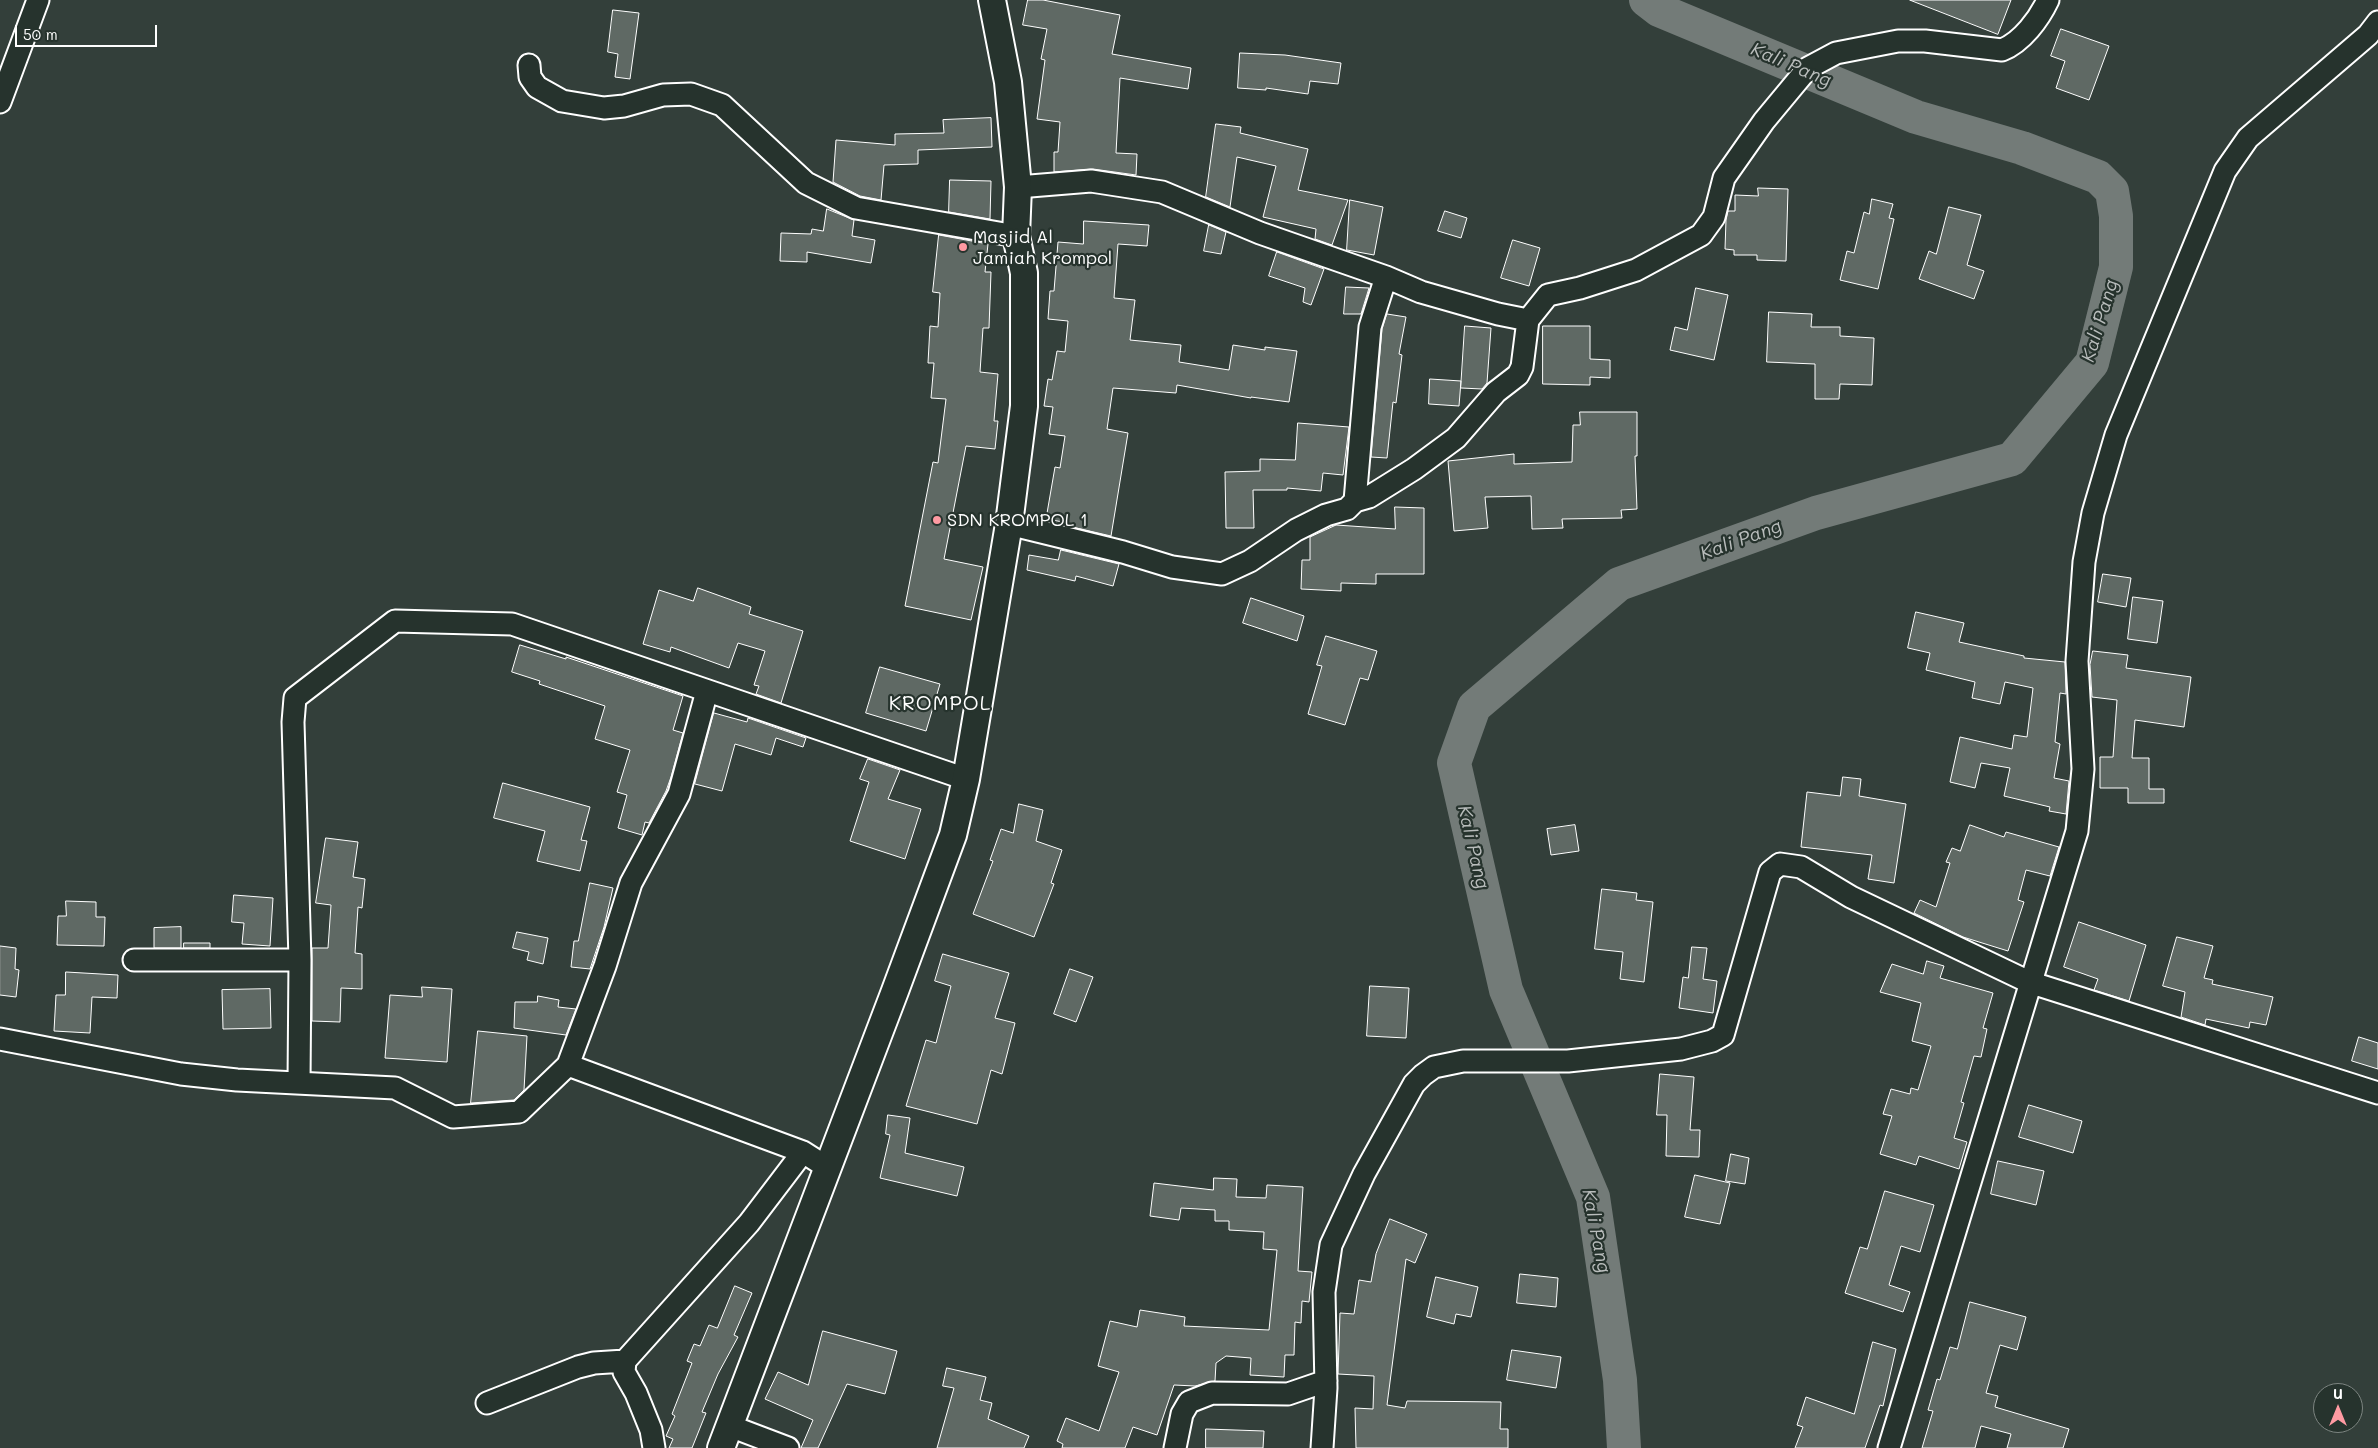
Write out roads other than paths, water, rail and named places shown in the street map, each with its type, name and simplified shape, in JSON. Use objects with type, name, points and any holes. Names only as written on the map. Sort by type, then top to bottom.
[{"type":"street","points":[[0,102],[38,0]]},
{"type":"street","points":[[788,1448],[726,1437],[953,834],[966,779],[1009,524],[1024,406],[1024,273],[1016,236],[1018,187],[1008,82],[992,0]]},
{"type":"street","points":[[1009,524],[1123,552],[1172,567],[1222,574],[1250,561],[1296,530],[1326,515],[1347,509],[1355,501],[1369,497],[1414,469],[1456,438],[1496,392],[1518,375],[1522,367],[1528,320],[1548,295],[1580,288],[1636,270],[1701,235],[1714,217],[1724,178],[1764,121],[1808,68],[1836,53],[1898,42],[1925,42],[2002,50],[2011,46],[2025,32],[2043,10],[2048,0]]},
{"type":"street","points":[[1889,1448],[2029,982],[2077,831],[2083,769],[2077,661],[2084,562],[2094,513],[2116,435],[2225,171],[2248,138],[2368,36],[2378,22]]},
{"type":"street","points":[[529,66],[530,77],[537,87],[562,101],[571,103],[604,108],[624,106],[663,95],[691,94],[722,105],[806,183],[856,208],[1016,236]]},
{"type":"street","points":[[1018,187],[1091,181],[1162,192],[1260,233],[1386,277],[1421,292],[1498,314],[1528,320]]},
{"type":"street","points":[[1355,501],[1370,327],[1386,277]]},
{"type":"street","points":[[299,1083],[300,960],[293,722],[295,698],[395,621],[512,624],[966,779]]},
{"type":"street","points":[[0,1039],[181,1074],[237,1080],[395,1088],[453,1117],[519,1112],[568,1065],[605,966],[631,882],[678,794],[707,691]]},
{"type":"street","points":[[1322,1448],[1326,1381],[1324,1292],[1332,1245],[1364,1174],[1414,1084],[1434,1067],[1463,1061],[1568,1061],[1681,1049],[1712,1041],[1723,1035],[1770,872],[1780,864],[1801,867],[1850,897],[2029,982],[2378,1094]]},
{"type":"street","points":[[134,960],[300,960]]},
{"type":"street","points":[[568,1065],[803,1152],[828,1168]]},
{"type":"street","points":[[654,1448],[651,1430],[636,1393],[624,1372],[625,1361],[749,1223],[803,1152]]},
{"type":"street","points":[[487,1404],[578,1367],[594,1363],[625,1361]]},
{"type":"street","points":[[1174,1448],[1182,1414],[1189,1402],[1212,1393],[1288,1394],[1326,1381]]},
{"type":"waterway","name":"Kali Pang","points":[[1624,1448],[1620,1380],[1593,1197],[1506,990],[1454,763],[1474,707],[1619,584],[1816,513],[2012,459],[2092,363],[2116,267],[2116,216],[2112,191],[2098,177],[2022,148],[1916,117],[1659,10],[1646,0]]},
{"type":"place","name":"Masjid Al Jamiah Krompol","points":[[963,247]]},
{"type":"place","name":"SDN KROMPOL 1","points":[[937,520]]},
{"type":"district","name":"KROMPOL","points":[[940,704]]}]
